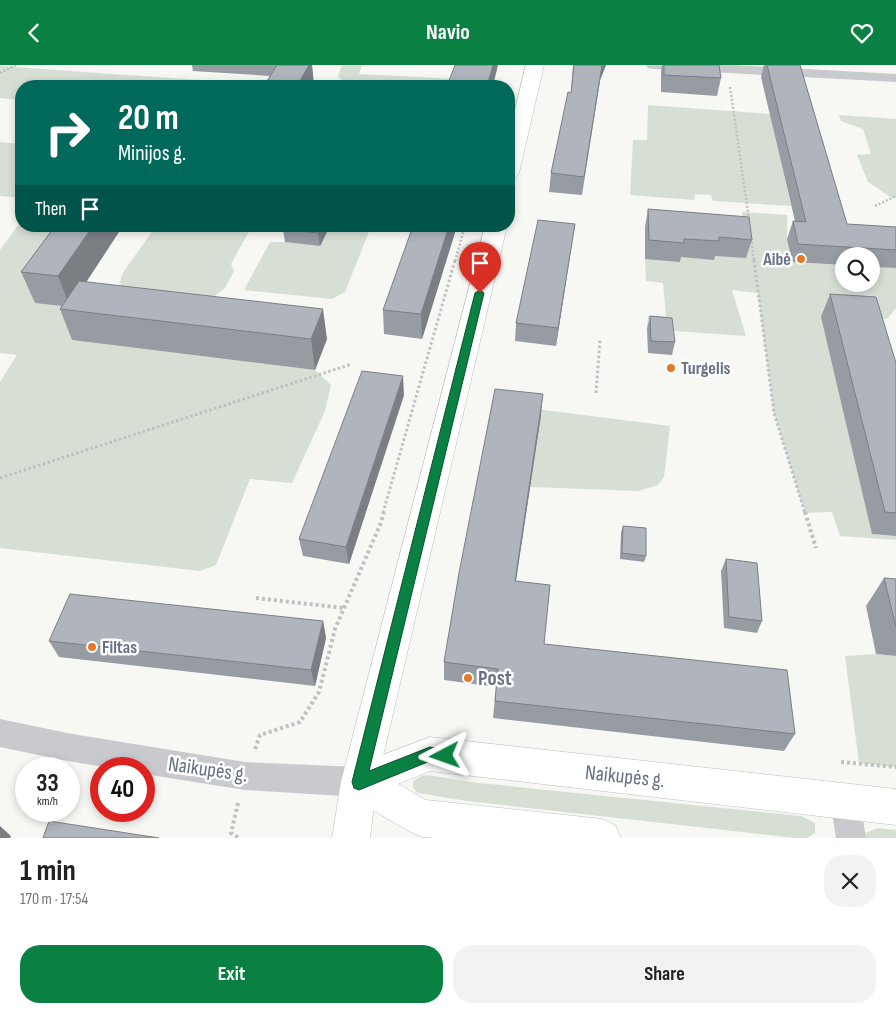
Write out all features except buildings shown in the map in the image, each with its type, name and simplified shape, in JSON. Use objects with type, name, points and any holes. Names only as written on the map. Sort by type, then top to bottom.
[{"type":"main road","points":[[515,148],[535,65]]},
{"type":"main road","points":[[352,838],[359,782],[495,232]]},
{"type":"main road","name":"Naikupės g.","points":[[359,782],[430,754],[896,807]]},
{"type":"main road","name":"Naikupės g.","points":[[359,782],[422,818],[602,838]]},
{"type":"street","points":[[653,65],[896,78]]},
{"type":"street","name":"Naikupės g.","points":[[0,733],[72,748],[245,776],[359,782]]},
{"type":"street","points":[[846,801],[851,838]]},
{"type":"path","points":[[0,73],[16,65]]},
{"type":"path","points":[[727,69],[749,221]]},
{"type":"path","points":[[875,206],[896,196]]},
{"type":"path","points":[[750,230],[774,413],[816,548]]},
{"type":"path","points":[[239,838],[230,833],[245,776],[260,735],[300,722],[319,692],[335,629],[380,525],[463,232]]},
{"type":"path","points":[[596,393],[600,340]]},
{"type":"path","points":[[0,478],[352,364]]},
{"type":"path","points":[[256,598],[344,608]]},
{"type":"path","points":[[841,762],[896,767]]},
{"type":"shaded area","points":[[342,65],[362,65],[359,74],[476,80],[342,80],[338,77]]},
{"type":"shaded area","points":[[0,66],[200,80],[15,80],[15,99],[0,98]]},
{"type":"shaded area","points":[[648,105],[770,114],[791,206],[713,201],[711,195],[695,194],[694,200],[630,195],[633,140],[647,140]]},
{"type":"shaded area","points":[[839,115],[896,119],[896,198],[892,198],[868,182],[857,155],[871,154],[863,129],[841,121]]},
{"type":"shaded area","points":[[0,142],[15,143],[15,197],[0,196]]},
{"type":"shaded area","points":[[742,212],[787,215],[787,239],[792,262],[835,264],[835,292],[880,292],[880,267],[896,268],[896,308],[887,319],[865,320],[872,534],[896,536],[896,540],[840,536],[832,512],[805,513],[774,413],[758,293],[732,290],[746,336],[647,329],[648,316],[666,317],[663,283],[646,281],[645,254],[680,257],[714,256],[743,236]]},
{"type":"shaded area","points":[[15,229],[15,232],[84,232],[35,302],[70,307],[73,340],[315,370],[331,385],[325,411],[292,483],[250,479],[216,565],[200,571],[0,548],[0,382],[17,355],[0,353],[0,250]]},
{"type":"shaded area","points":[[152,232],[249,232],[231,264],[234,271],[225,288],[208,301],[128,292],[120,283],[122,274]]},
{"type":"shaded area","points":[[313,232],[369,232],[345,292],[332,299],[244,290],[270,242],[285,242]]},
{"type":"shaded area","points":[[497,404],[670,426],[664,477],[658,485],[639,491],[530,487],[540,415]]},
{"type":"shaded area","points":[[876,654],[896,656],[896,767],[859,763],[845,656]]},
{"type":"shaded area","points":[[428,775],[470,782],[801,816],[815,823],[815,833],[808,838],[795,838],[467,801],[418,793],[413,788],[413,781],[421,776]]},
{"type":"shaded area","points":[[877,828],[896,830],[896,838],[861,838],[862,835]]},
{"type":"place","name":"Aibė","points":[[801,259]]},
{"type":"place","name":"Turgelis","points":[[671,368]]},
{"type":"place","name":"Filtas","points":[[92,647]]},
{"type":"place","name":"Post","points":[[468,678]]},
{"type":"route","points":[[445,756],[430,754],[359,782],[480,293]]}]
